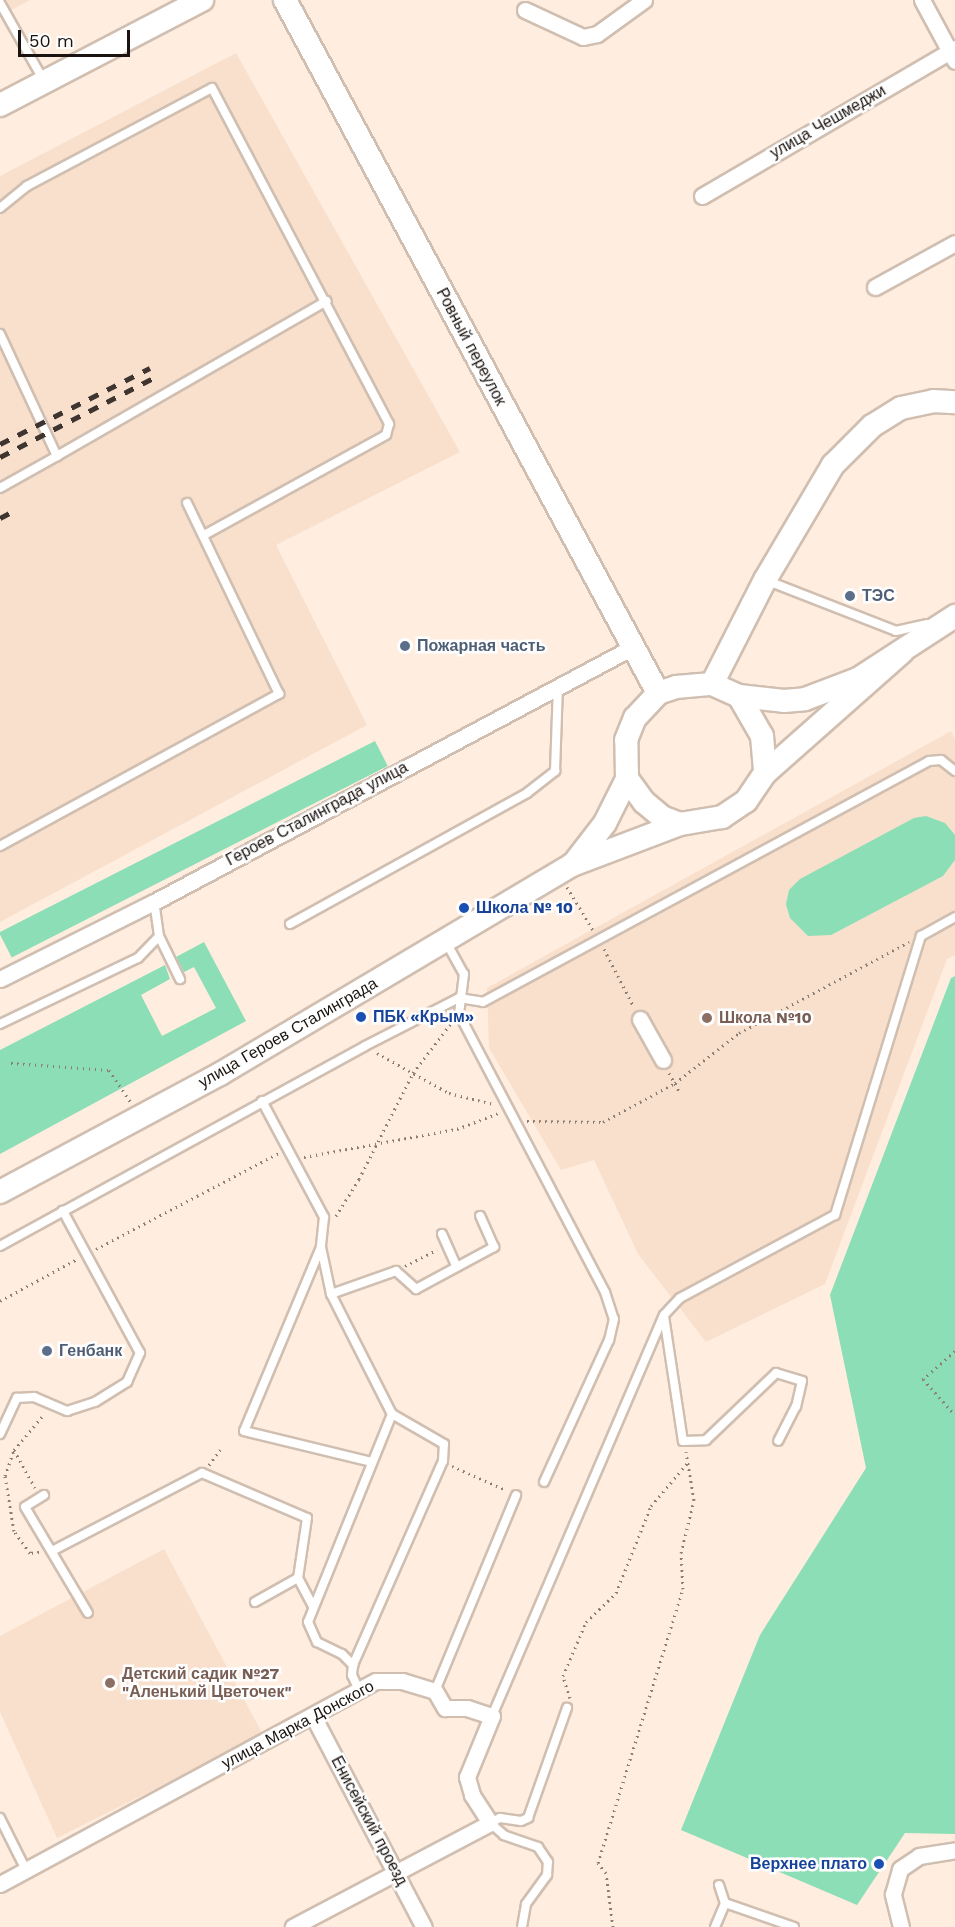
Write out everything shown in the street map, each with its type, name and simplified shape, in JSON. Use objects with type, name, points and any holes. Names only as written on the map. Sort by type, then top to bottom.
[{"type":"main road","points":[[0,105],[202,0]]},
{"type":"main road","name":"Ровный переулок","points":[[285,0],[658,693]]},
{"type":"main road","points":[[712,684],[765,580],[833,465],[872,426],[901,408],[933,400],[955,402]]},
{"type":"main road","points":[[902,652],[765,773],[746,801],[710,822],[680,824],[653,810],[627,779],[626,740],[635,718],[658,693],[676,687],[712,684],[739,696],[784,701],[805,699],[858,679],[902,652],[955,614]]},
{"type":"main road","points":[[739,696],[762,736],[765,773]]},
{"type":"main road","name":"улица Героев Сталинграда","points":[[565,869],[605,823],[627,779]]},
{"type":"main road","name":"улица Героев Сталинграда","points":[[0,1192],[139,1118],[446,941],[565,869],[680,824]]},
{"type":"street","points":[[525,10],[583,37],[597,34],[644,0]]},
{"type":"street","points":[[922,0],[953,53]]},
{"type":"street","name":"улица Чешмеджи","points":[[702,196],[953,53]]},
{"type":"street","points":[[875,287],[955,243]]},
{"type":"street","name":"Героев Сталинграда улица","points":[[0,979],[154,902],[633,647]]},
{"type":"street","points":[[640,1019],[663,1060]]},
{"type":"street","name":"улица Марка Донского","points":[[0,1884],[359,1690],[389,1680],[435,1691],[445,1708],[467,1708],[492,1716]]},
{"type":"street","name":"Енисейский проезд","points":[[313,1716],[424,1927]]},
{"type":"street","points":[[293,1927],[490,1823],[472,1795],[467,1777],[492,1716]]},
{"type":"street","points":[[900,1927],[893,1894],[900,1869],[919,1856],[955,1850]]},
{"type":"lane","points":[[0,3],[45,82]]},
{"type":"lane","points":[[0,208],[27,186],[212,88],[327,301],[389,424],[386,435],[204,535]]},
{"type":"lane","points":[[0,488],[327,301]]},
{"type":"lane","points":[[0,334],[57,456]]},
{"type":"lane","points":[[0,846],[279,694],[187,503]]},
{"type":"lane","points":[[765,580],[896,631],[955,614]]},
{"type":"lane","points":[[290,924],[527,793],[555,771],[558,685]]},
{"type":"lane","points":[[0,1246],[365,1046],[459,998],[483,1002],[929,762],[942,760],[955,771]]},
{"type":"lane","points":[[154,902],[159,936],[180,979]]},
{"type":"lane","points":[[492,1716],[664,1314],[680,1298],[835,1215],[921,936],[955,917]]},
{"type":"lane","points":[[0,1024],[138,958],[159,936]]},
{"type":"lane","points":[[446,941],[464,974],[459,998],[459,1014],[605,1292],[614,1319],[609,1340],[544,1482]]},
{"type":"lane","points":[[262,1101],[324,1217],[323,1237],[321,1247],[244,1431],[372,1462]]},
{"type":"lane","points":[[0,1434],[17,1398],[34,1397],[67,1411],[95,1402],[126,1382],[140,1353],[63,1211]]},
{"type":"lane","points":[[331,1294],[396,1271],[416,1289],[494,1247],[480,1216]]},
{"type":"lane","points":[[442,1234],[457,1267]]},
{"type":"lane","points":[[321,1247],[331,1294],[392,1414],[444,1444],[443,1461],[353,1665],[352,1675],[359,1690]]},
{"type":"lane","points":[[664,1314],[683,1441],[706,1440],[776,1373],[802,1381],[796,1406],[778,1441]]},
{"type":"lane","points":[[353,1665],[342,1654],[317,1642],[309,1631],[313,1606],[392,1414]]},
{"type":"lane","points":[[52,1551],[202,1473],[307,1518],[298,1578],[313,1606]]},
{"type":"lane","points":[[435,1691],[516,1495]]},
{"type":"lane","points":[[42,1496],[26,1507],[88,1613]]},
{"type":"lane","points":[[255,1602],[298,1578]]},
{"type":"lane","points":[[522,1927],[526,1904],[547,1875],[548,1862],[538,1847],[504,1835],[490,1823],[500,1818],[520,1821],[528,1818],[567,1708]]},
{"type":"lane","points":[[0,1818],[26,1870]]},
{"type":"lane","points":[[715,1927],[725,1903],[719,1885]]},
{"type":"lane","points":[[725,1903],[794,1927]]},
{"type":"path","points":[[565,869],[640,1019]]},
{"type":"path","points":[[516,1121],[603,1122],[675,1083],[739,1033],[921,936]]},
{"type":"path","points":[[323,1237],[359,1179],[375,1142],[413,1073],[459,1014]]},
{"type":"path","points":[[365,1046],[449,1094],[510,1109]]},
{"type":"path","points":[[663,1060],[679,1091]]},
{"type":"path","points":[[11,1063],[109,1070],[139,1118]]},
{"type":"path","points":[[294,1160],[375,1142],[457,1129],[510,1109]]},
{"type":"path","points":[[0,1301],[288,1149]]},
{"type":"path","points":[[396,1271],[447,1245]]},
{"type":"path","points":[[955,1351],[923,1379],[955,1415]]},
{"type":"path","points":[[52,1405],[14,1450],[5,1476],[14,1531],[30,1553],[52,1551]]},
{"type":"path","points":[[613,1927],[606,1873],[598,1863],[683,1589],[681,1552],[694,1500],[689,1461],[683,1441]]},
{"type":"path","points":[[14,1450],[42,1496]]},
{"type":"path","points":[[202,1473],[220,1450]]},
{"type":"path","points":[[443,1461],[516,1495]]},
{"type":"path","points":[[567,1708],[570,1697],[563,1676],[586,1622],[616,1593],[651,1506],[689,1461]]},
{"type":"shaded area","points":[[0,0],[30,0],[0,16]]},
{"type":"shaded area","points":[[236,53],[460,452],[276,545],[367,725],[0,922],[0,176]]},
{"type":"shaded area","name":"Школа №10","points":[[951,731],[955,739],[955,955],[947,959],[825,1284],[706,1342],[638,1254],[594,1160],[561,1170],[489,1048],[487,988]]},
{"type":"shaded area","points":[[164,1549],[263,1735],[57,1838],[0,1712],[0,1636]]},
{"type":"green space","points":[[375,741],[388,766],[12,958],[0,932]]},
{"type":"green space","points":[[926,816],[945,823],[955,835],[955,860],[943,876],[831,935],[808,936],[790,918],[786,904],[789,890],[800,879],[914,818]]},
{"type":"green space","points":[[204,942],[246,1021],[0,1154],[0,1050],[165,965],[170,979],[141,995],[162,1036],[216,1008],[194,967],[184,972],[176,957]]},
{"type":"green space","points":[[955,976],[955,1834],[905,1833],[857,1905],[681,1830],[760,1635],[866,1468],[830,1295],[951,978]]},
{"type":"railway","points":[[0,444],[150,368]]},
{"type":"railway","points":[[0,457],[155,377]]},
{"type":"railway","points":[[0,518],[13,511]]},
{"type":"place","name":"ТЭС","points":[[850,596]]},
{"type":"place","name":"Пожарная часть","points":[[405,646]]},
{"type":"place","name":"Школа № 10","points":[[464,908]]},
{"type":"place","name":"ПБК «Крым»","points":[[361,1017]]},
{"type":"place","name":"Школа №10","points":[[707,1018]]},
{"type":"place","name":"Генбанк","points":[[47,1351]]},
{"type":"place","name":"Детский садик №27 \"Аленький Цветочек\"","points":[[110,1683]]},
{"type":"place","name":"Верхнее плато","points":[[879,1864]]}]
